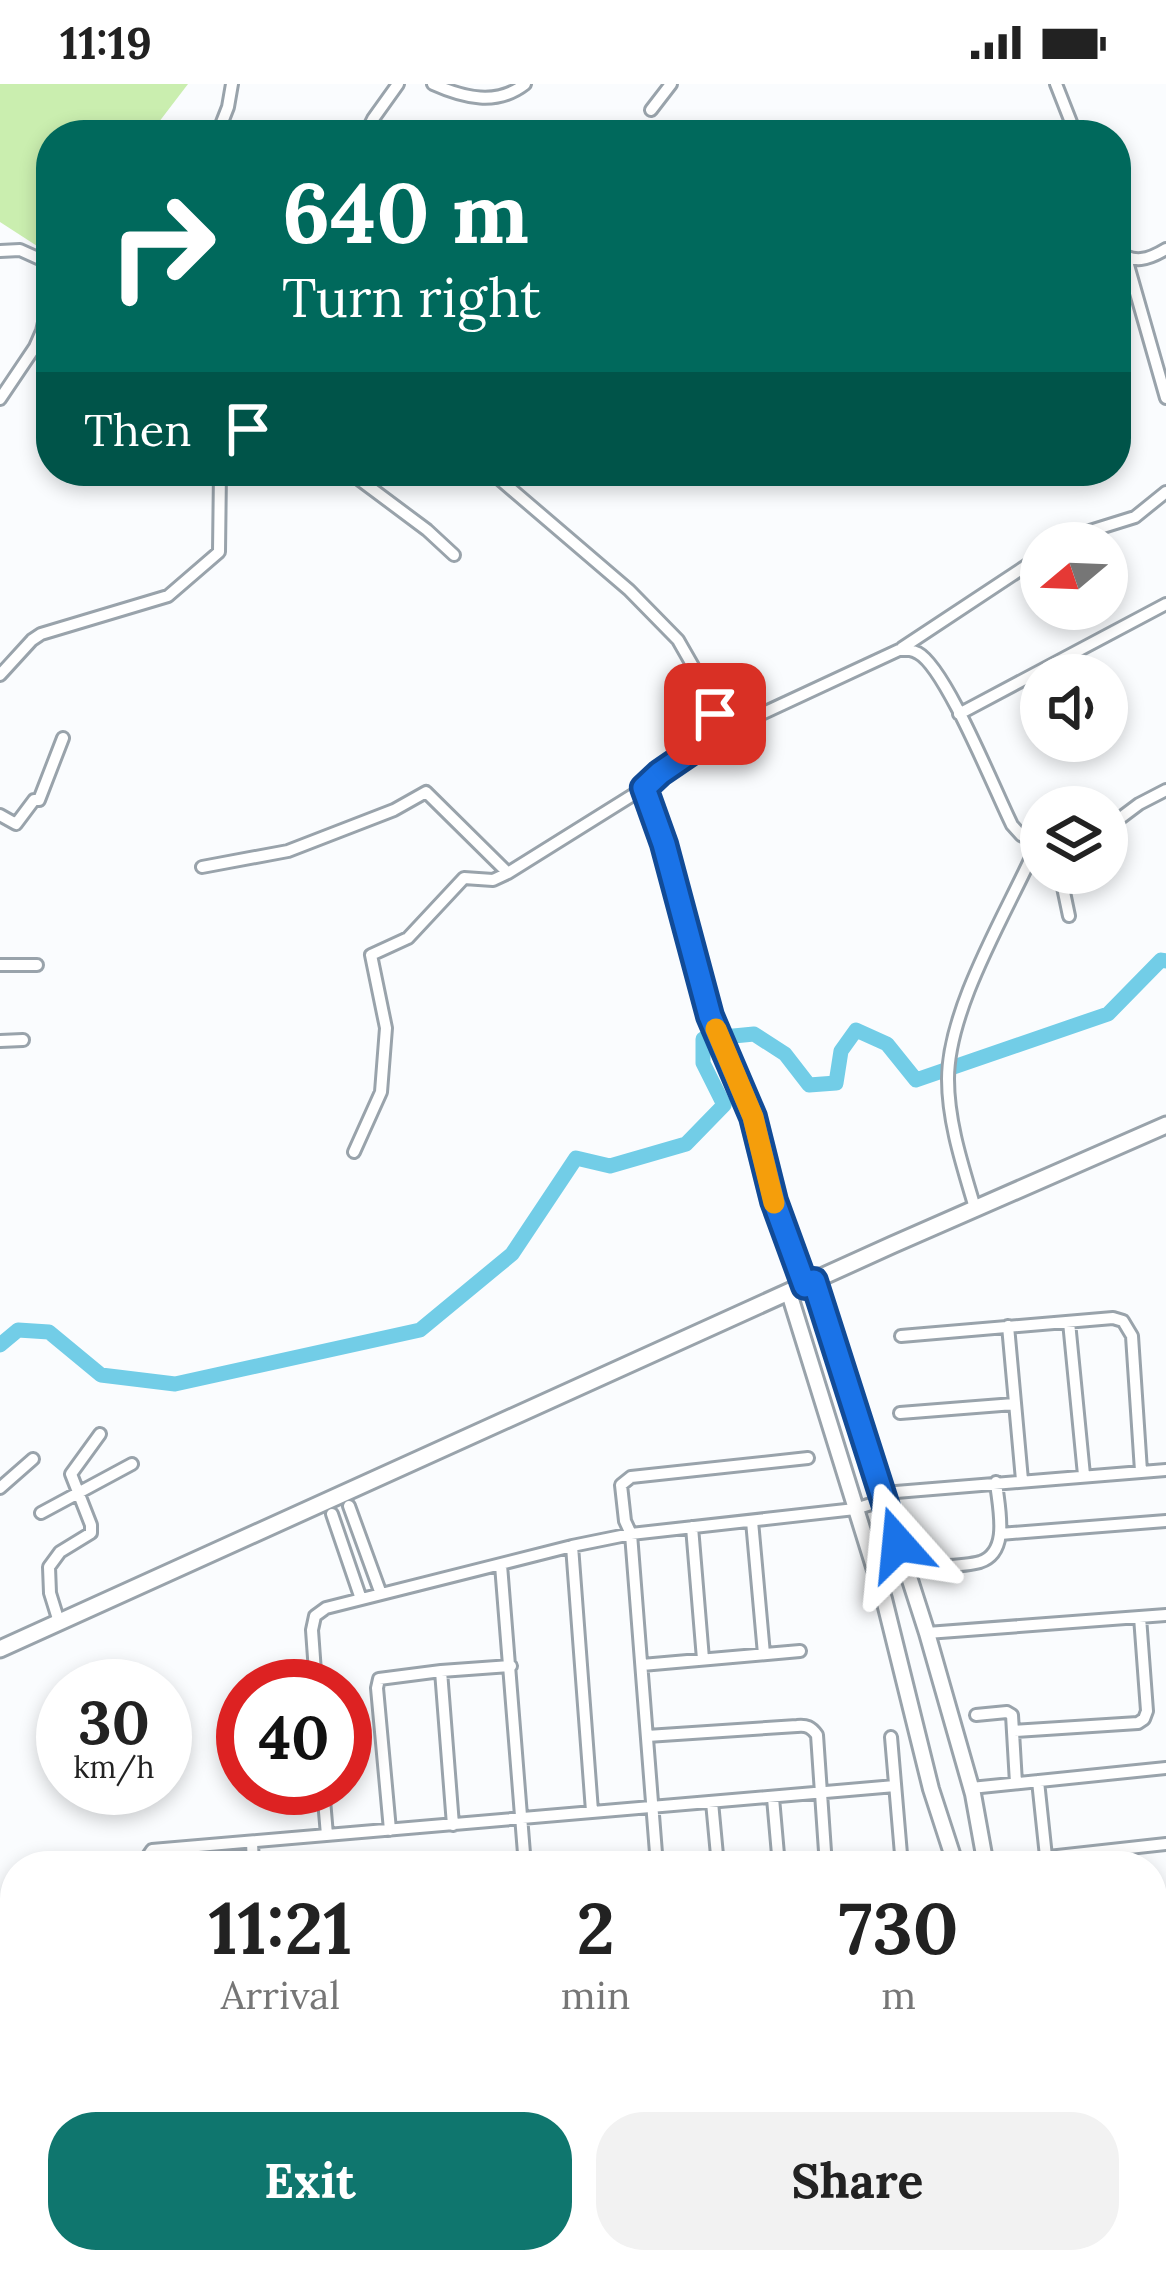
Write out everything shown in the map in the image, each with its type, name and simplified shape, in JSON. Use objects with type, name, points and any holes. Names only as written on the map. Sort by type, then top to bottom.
[{"type":"main road","points":[[0,1649],[1166,1125]]},
{"type":"street","points":[[223,120],[232,84]]},
{"type":"street","points":[[373,120],[398,84]]},
{"type":"street","points":[[433,84],[483,98],[505,96],[525,84]]},
{"type":"street","points":[[651,110],[671,84]]},
{"type":"street","points":[[1056,84],[1070,120]]},
{"type":"street","points":[[0,251],[20,250],[36,257]]},
{"type":"street","points":[[1131,257],[1148,260],[1165,252]]},
{"type":"street","points":[[1131,287],[1166,398]]},
{"type":"street","points":[[0,399],[36,345]]},
{"type":"street","points":[[0,675],[41,634],[168,596],[219,552],[220,486]]},
{"type":"street","points":[[367,486],[454,555]]},
{"type":"street","points":[[508,486],[629,590],[678,640],[715,714],[714,736]]},
{"type":"street","points":[[1121,522],[1135,518],[1166,492]]},
{"type":"street","points":[[353,1152],[381,1092],[386,1028],[371,955],[408,938],[464,878],[493,880],[508,873],[644,788],[714,736],[899,650],[1020,570]]},
{"type":"street","points":[[959,714],[1166,604]]},
{"type":"street","points":[[899,650],[924,657],[1020,834]]},
{"type":"street","points":[[0,815],[16,824],[34,800],[39,800],[62,738]]},
{"type":"street","points":[[644,788],[664,844],[710,1016],[753,1117],[774,1201],[803,1286],[884,1499],[971,1788],[983,1851]]},
{"type":"street","points":[[1128,812],[1166,790]]},
{"type":"street","points":[[202,867],[288,851],[426,793],[508,873]]},
{"type":"street","points":[[974,1208],[953,1126],[947,1079],[950,1051],[969,991],[1020,881]]},
{"type":"street","points":[[1064,894],[1069,916]]},
{"type":"street","points":[[0,965],[37,965]]},
{"type":"street","points":[[0,1041],[23,1040]]},
{"type":"street","points":[[803,1286],[855,1509],[951,1851]]},
{"type":"street","points":[[901,1336],[1123,1321],[1132,1336],[1141,1471]]},
{"type":"street","points":[[1069,1322],[1084,1475]]},
{"type":"street","points":[[1008,1326],[1022,1480]]},
{"type":"street","points":[[900,1413],[1014,1404]]},
{"type":"street","points":[[58,1622],[49,1567],[60,1552],[91,1533],[70,1474],[100,1434]]},
{"type":"street","points":[[656,1851],[631,1534],[621,1485],[631,1477],[808,1458]]},
{"type":"street","points":[[0,1488],[33,1459]]},
{"type":"street","points":[[41,1514],[132,1464]]},
{"type":"street","points":[[314,1659],[315,1616],[326,1608],[572,1546],[631,1534],[855,1509],[896,1492],[1166,1470]]},
{"type":"street","points":[[932,1567],[986,1559],[998,1547],[996,1482]]},
{"type":"street","points":[[349,1506],[381,1594]]},
{"type":"street","points":[[332,1514],[361,1599]]},
{"type":"street","points":[[752,1521],[764,1654]]},
{"type":"street","points":[[1000,1534],[1166,1521]]},
{"type":"street","points":[[692,1527],[703,1659]]},
{"type":"street","points":[[572,1546],[592,1811]]},
{"type":"street","points":[[501,1565],[524,1851]]},
{"type":"street","points":[[926,1634],[1166,1615]]},
{"type":"street","points":[[1014,1731],[1144,1719],[1140,1617]]},
{"type":"street","points":[[642,1665],[800,1651]]},
{"type":"street","points":[[389,1830],[377,1683],[383,1677],[511,1666]]},
{"type":"street","points":[[441,1671],[453,1825]]},
{"type":"street","points":[[976,1715],[1012,1715],[1016,1784]]},
{"type":"street","points":[[647,1736],[806,1725],[817,1735],[825,1851]]},
{"type":"street","points":[[891,1736],[901,1851]]},
{"type":"street","points":[[971,1788],[1166,1768]]},
{"type":"street","points":[[1038,1781],[1046,1851]]},
{"type":"street","points":[[151,1851],[895,1786]]},
{"type":"street","points":[[773,1798],[778,1851]]},
{"type":"street","points":[[712,1802],[717,1851]]},
{"type":"street","points":[[325,1815],[327,1835]]},
{"type":"street","points":[[252,1842],[253,1851]]},
{"type":"street","points":[[1120,1851],[1166,1844]]},
{"type":"green space","points":[[0,84],[188,84],[160,120],[36,120],[36,245],[0,222]]},
{"type":"waterway","points":[[0,1345],[18,1330],[49,1332],[101,1375],[175,1384],[420,1330],[512,1254],[576,1158],[610,1166],[686,1144],[724,1105],[703,1063],[703,1039],[754,1034],[785,1054],[809,1085],[836,1083],[841,1051],[856,1030],[887,1044],[916,1080],[1108,1014],[1161,960],[1166,961]]},
{"type":"slow traffic","points":[[716,1029],[753,1117],[774,1203]]},
{"type":"route","points":[[715,714],[714,736],[644,788],[664,844],[710,1016],[753,1117],[774,1201],[805,1286],[814,1281],[898,1544]]}]
